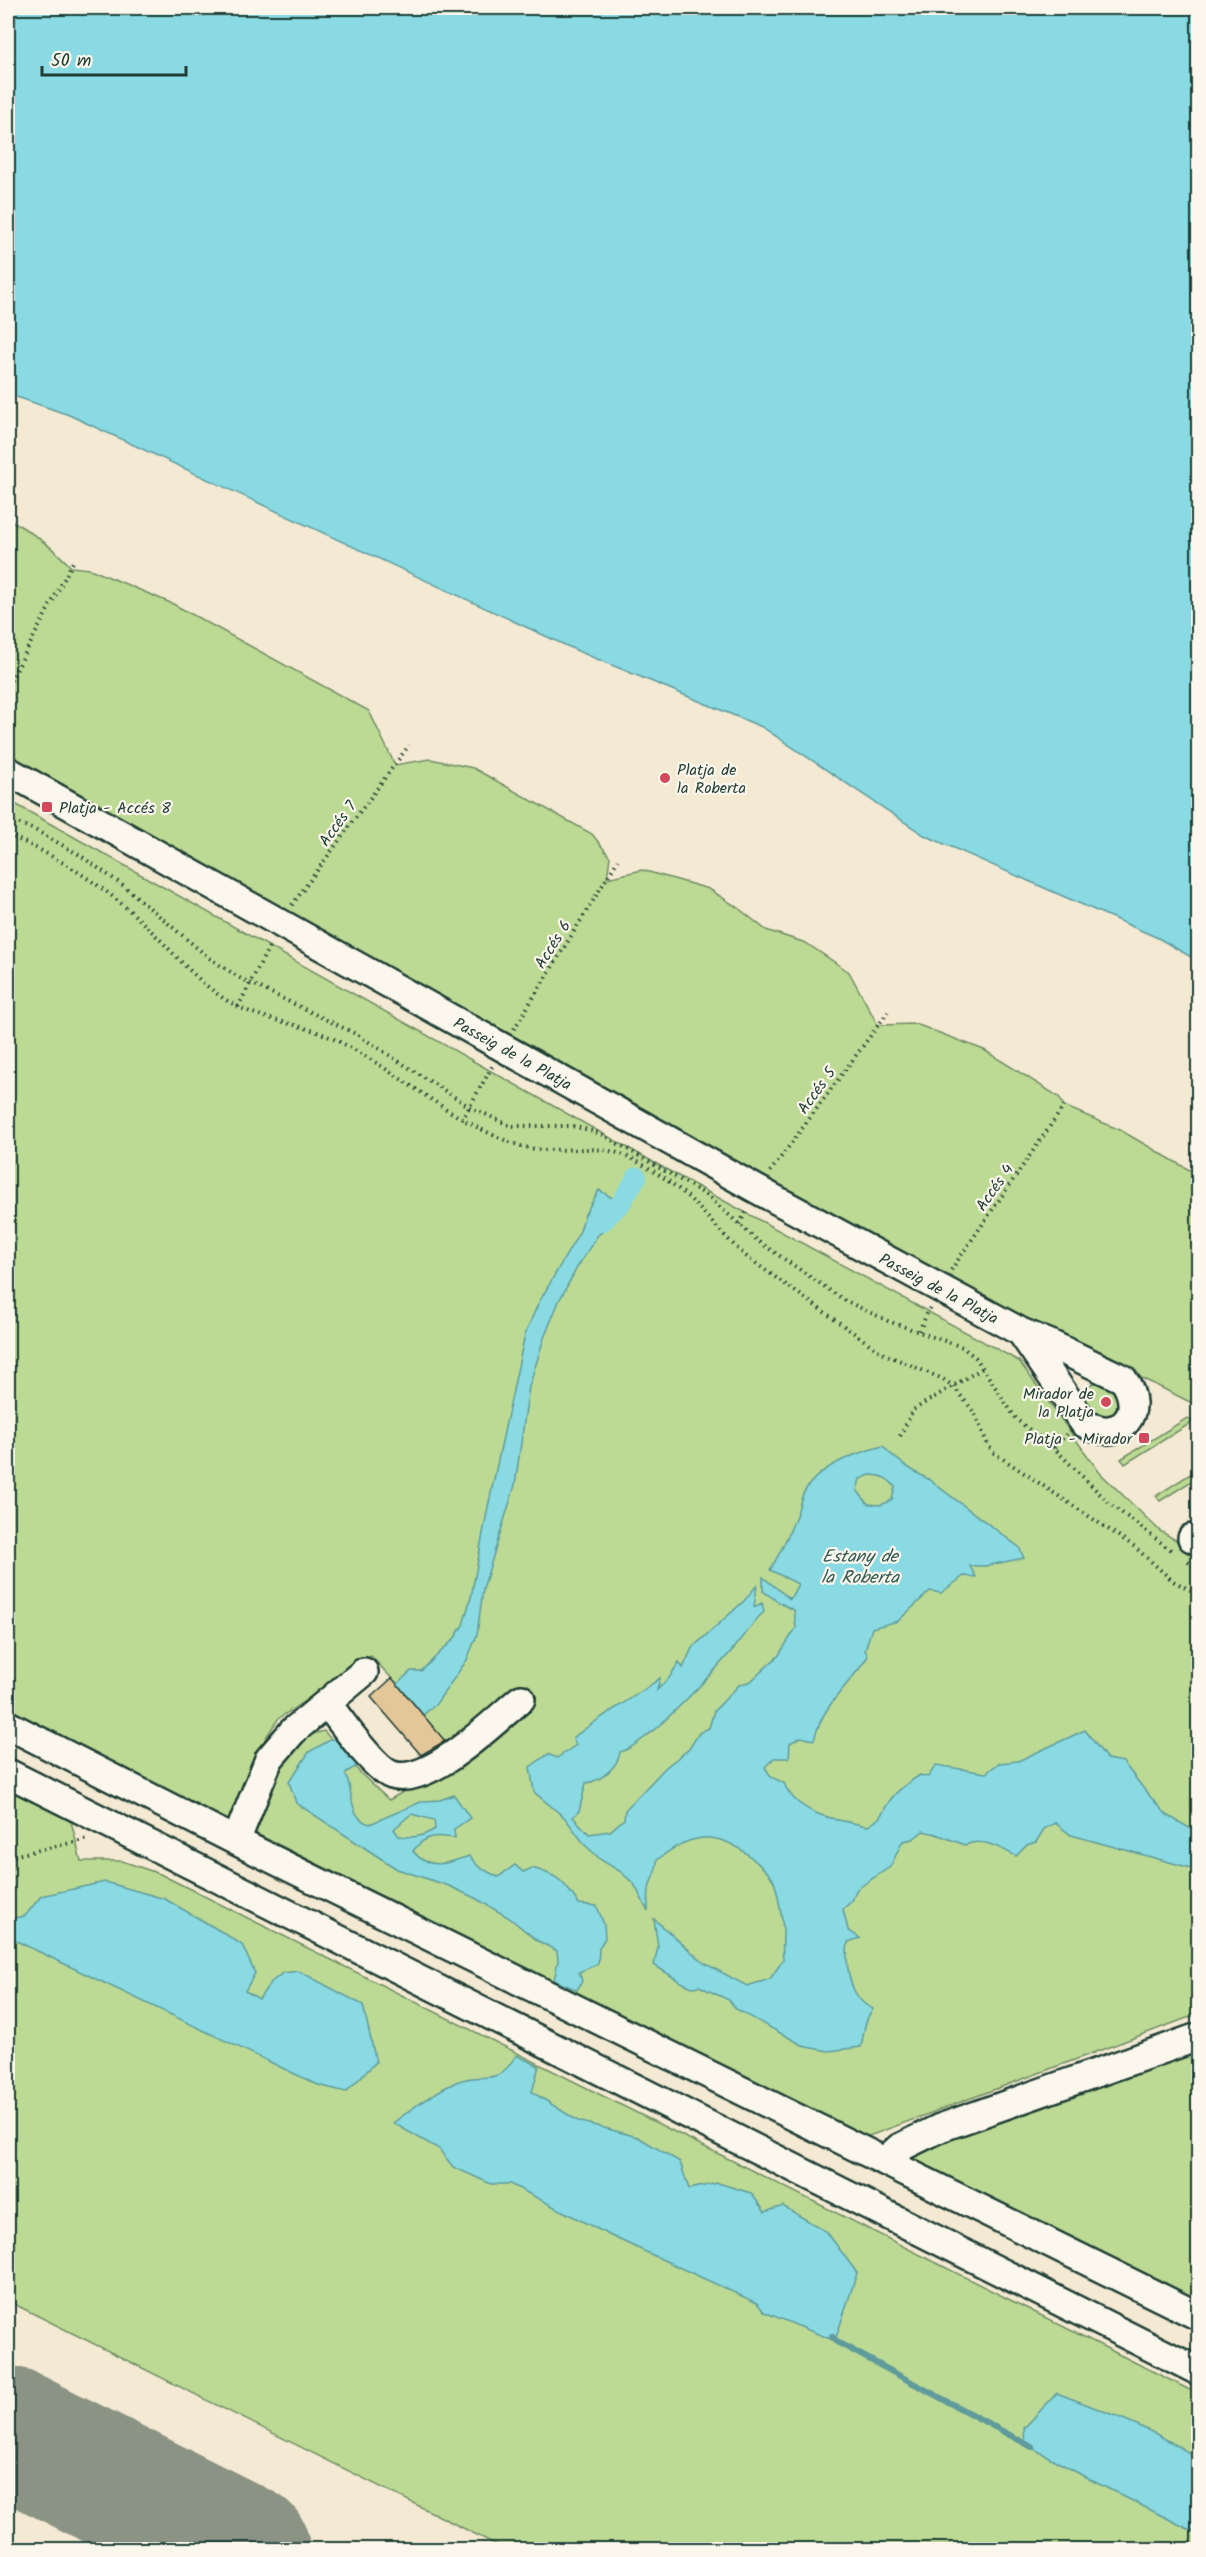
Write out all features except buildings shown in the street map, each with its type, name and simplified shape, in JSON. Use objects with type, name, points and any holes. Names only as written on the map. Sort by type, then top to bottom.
[{"type":"street","name":"Passeig de la Platja","points":[[8,771],[758,1190],[1021,1332],[1048,1342],[1123,1379],[1131,1390],[1134,1403],[1130,1416],[1122,1426],[1109,1431],[1095,1430],[1084,1423],[1021,1332]]},
{"type":"street","points":[[1078,1414],[1076,1393],[1084,1381],[1096,1375],[1110,1373]]},
{"type":"street","points":[[1097,1441],[1120,1439],[1140,1428],[1147,1421],[1148,1401],[1142,1388]]},
{"type":"street","points":[[236,1841],[269,1759],[293,1731],[364,1672]]},
{"type":"street","points":[[327,1703],[370,1757],[391,1775],[407,1777],[426,1772],[454,1754],[520,1699]]},
{"type":"street","points":[[8,1725],[236,1841],[1198,2316]]},
{"type":"street","points":[[8,1773],[1198,2371]]},
{"type":"street","points":[[885,2161],[899,2148],[940,2128],[1198,2037]]},
{"type":"path","points":[[8,686],[73,562]]},
{"type":"path","name":"Accés 7","points":[[292,906],[409,745]]},
{"type":"path","points":[[8,819],[35,830],[78,854],[146,903],[209,958],[250,983],[358,1035],[470,1107],[511,1126],[572,1126],[593,1131],[610,1139],[708,1196],[758,1241],[830,1292],[869,1313],[962,1347],[976,1358],[1008,1409],[1024,1427],[1054,1448],[1095,1490],[1132,1522],[1188,1548],[1198,1569]]},
{"type":"path","points":[[8,835],[54,858],[111,895],[142,921],[201,980],[238,1006],[260,1016],[302,1027],[338,1041],[462,1120],[496,1137],[529,1149],[603,1150],[629,1157],[658,1175],[694,1203],[747,1257],[882,1353],[943,1379],[953,1386],[974,1412],[988,1445],[994,1453],[1135,1547],[1173,1581],[1198,1594]]},
{"type":"path","name":"Accés 6","points":[[513,1030],[618,860]]},
{"type":"path","points":[[238,1006],[271,942]]},
{"type":"path","name":"Accés 5","points":[[770,1173],[888,1012]]},
{"type":"path","points":[[462,1120],[498,1056]]},
{"type":"path","name":"Accés 4","points":[[950,1271],[1064,1106]]},
{"type":"path","points":[[919,1331],[931,1305]]},
{"type":"path","points":[[900,1436],[913,1410],[982,1368]]},
{"type":"path","points":[[8,1857],[124,1832]]},
{"type":"green space","points":[[8,519],[57,552],[71,567],[90,569],[173,604],[369,711],[395,765],[430,759],[473,768],[592,834],[610,857],[607,878],[642,870],[709,889],[766,930],[806,943],[849,972],[878,1025],[916,1024],[984,1050],[1059,1097],[1064,1106],[1120,1130],[1198,1175],[1198,1406],[1029,1322],[733,1162],[8,758]]},
{"type":"green space","points":[[8,800],[680,1177],[1019,1361],[1100,1473],[1160,1531],[1198,1553],[1198,2014],[861,2139],[246,1834],[265,1787],[283,1758],[294,1746],[324,1731],[361,1774],[389,1800],[441,1770],[451,1749],[423,1715],[422,1693],[397,1684],[371,1656],[278,1719],[265,1739],[233,1829],[8,1712]]},
{"type":"green space","points":[[1102,1378],[1128,1399],[1107,1426],[1081,1404],[1086,1387]]},
{"type":"green space","points":[[1187,1418],[1194,1421],[1125,1464],[1121,1459]]},
{"type":"green space","points":[[1198,1469],[1198,1477],[1160,1501],[1156,1496]]},
{"type":"green space","points":[[8,1789],[71,1821],[81,1861],[122,1861],[160,1874],[1198,2394],[1198,2549],[505,2549],[8,2301]]},
{"type":"green space","points":[[1198,2046],[1198,2306],[902,2158],[909,2151]]},
{"type":"water","points":[[8,8],[1198,8],[1198,961],[1158,938],[924,835],[762,727],[580,652],[69,415],[8,394]]},
{"type":"water","points":[[599,1190],[621,1203],[614,1222],[597,1236],[578,1266],[559,1301],[544,1338],[529,1387],[515,1485],[483,1589],[477,1635],[467,1660],[436,1704],[423,1715],[397,1684],[411,1671],[421,1671],[454,1639],[463,1625],[471,1597],[525,1334],[538,1304],[580,1231],[585,1214]]},
{"type":"water","name":"Estany de la Roberta","points":[[883,1446],[898,1460],[928,1479],[1019,1547],[1024,1558],[985,1566],[970,1566],[976,1577],[964,1576],[941,1593],[930,1591],[898,1621],[872,1628],[865,1650],[868,1656],[830,1705],[814,1740],[801,1737],[790,1743],[789,1758],[774,1758],[765,1767],[771,1777],[784,1783],[790,1794],[809,1810],[820,1815],[868,1826],[880,1817],[890,1800],[901,1788],[920,1775],[928,1777],[936,1765],[986,1773],[999,1763],[1018,1761],[1085,1730],[1107,1759],[1123,1762],[1167,1815],[1198,1833],[1198,1870],[1071,1835],[1055,1823],[1044,1829],[1036,1842],[1027,1845],[1016,1856],[991,1844],[978,1842],[965,1845],[923,1831],[913,1839],[903,1841],[890,1867],[857,1889],[852,1901],[843,1909],[848,1930],[860,1938],[848,1942],[847,1961],[850,1980],[859,1998],[873,2009],[866,2022],[861,2047],[829,2051],[806,2047],[736,2009],[729,2000],[699,1986],[692,1987],[679,1981],[654,1965],[658,1947],[654,1919],[704,1963],[747,1986],[770,1979],[783,1960],[783,1932],[776,1888],[772,1878],[765,1870],[740,1849],[727,1842],[704,1838],[681,1844],[657,1860],[649,1888],[648,1911],[634,1884],[621,1872],[601,1860],[585,1845],[565,1818],[534,1792],[530,1767],[548,1754],[557,1758],[576,1745],[573,1738],[660,1678],[657,1690],[669,1678],[679,1662],[683,1668],[692,1648],[744,1601],[757,1585],[754,1607],[762,1603],[764,1612],[731,1652],[683,1703],[648,1735],[620,1752],[616,1763],[608,1772],[586,1783],[579,1811],[573,1817],[589,1834],[610,1831],[624,1819],[625,1810],[666,1767],[689,1749],[699,1733],[709,1728],[714,1711],[739,1685],[751,1681],[779,1655],[796,1628],[794,1610],[763,1591],[763,1577],[790,1599],[798,1584],[770,1570],[789,1533],[804,1492],[828,1468]],"holes":[[[870,1475],[881,1476],[895,1487],[892,1500],[881,1505],[868,1504],[857,1490],[860,1479]]]},
{"type":"water","points":[[337,1736],[360,1764],[345,1773],[354,1809],[363,1821],[370,1824],[423,1801],[440,1800],[454,1795],[470,1818],[454,1829],[455,1838],[431,1837],[422,1841],[413,1851],[425,1861],[439,1864],[469,1856],[479,1867],[498,1877],[515,1865],[523,1872],[532,1868],[560,1880],[579,1904],[597,1906],[604,1925],[605,1938],[599,1948],[598,1964],[579,1972],[582,1981],[577,1990],[554,1980],[558,1961],[557,1951],[538,1941],[508,1917],[449,1886],[397,1869],[296,1803],[289,1782],[309,1752]],"holes":[[[411,1814],[434,1820],[435,1829],[418,1836],[399,1836],[394,1829]]]},
{"type":"water","points":[[105,1882],[165,1899],[242,1945],[255,1973],[245,1991],[259,1999],[270,1983],[283,1973],[299,1971],[363,2005],[376,2062],[346,2092],[318,2085],[8,1937],[8,1919],[25,1916],[41,1896]]},
{"type":"water","points":[[516,2055],[539,2066],[532,2092],[578,2121],[638,2137],[680,2162],[689,2189],[718,2183],[751,2193],[765,2212],[783,2206],[827,2232],[857,2273],[835,2341],[764,2312],[757,2303],[611,2236],[510,2184],[491,2184],[453,2167],[439,2149],[393,2123],[423,2101],[456,2082],[496,2076],[509,2066]]},
{"type":"water","points":[[1057,2393],[1148,2430],[1198,2459],[1198,2534],[1025,2444],[1024,2428]]},
{"type":"waterway","points":[[602,1222],[621,1203],[637,1177]]},
{"type":"waterway","points":[[832,2336],[835,2341],[1032,2447]]},
{"type":"taxiway","points":[[8,2451],[98,2517],[137,2550]]},
{"type":"runway","points":[[8,2431],[245,2550]]},
{"type":"place","name":"Platja de la Roberta","points":[[665,778]]},
{"type":"place","name":"Platja - Accés 8","points":[[47,807]]},
{"type":"place","name":"Mirador de la Platja","points":[[1106,1402]]},
{"type":"place","name":"Platja - Mirador","points":[[1144,1438]]}]
